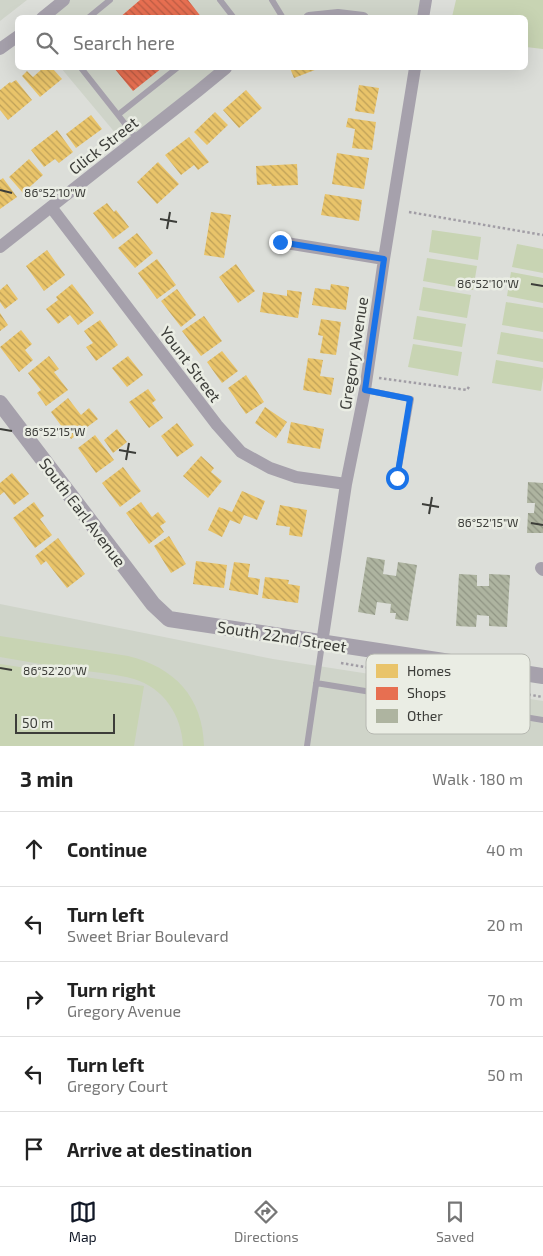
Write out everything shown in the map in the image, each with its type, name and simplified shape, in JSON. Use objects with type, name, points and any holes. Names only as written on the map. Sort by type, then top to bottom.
[{"type":"street","points":[[46,15],[64,0]]},
{"type":"street","points":[[424,15],[426,0]]},
{"type":"street","points":[[0,49],[15,38]]},
{"type":"street","name":"Glick Street","points":[[0,247],[224,70]]},
{"type":"street","name":"Gregory Avenue","points":[[322,642],[346,484],[365,390],[415,70]]},
{"type":"street","name":"Yount Street","points":[[51,206],[217,425],[241,452],[270,468],[296,477],[346,484]]},
{"type":"street","points":[[280,242],[384,259]]},
{"type":"street","name":"South Earl Avenue","points":[[0,403],[153,604],[169,619]]},
{"type":"street","name":"South 22nd Street","points":[[169,619],[400,654]]},
{"type":"street","name":"South 22nd Street","points":[[530,674],[543,676]]},
{"type":"lane","points":[[92,15],[110,0]]},
{"type":"lane","points":[[220,0],[232,15]]},
{"type":"lane","points":[[272,0],[281,15]]},
{"type":"lane","points":[[83,70],[138,139]]},
{"type":"lane","points":[[119,114],[174,70]]},
{"type":"lane","points":[[365,390],[410,399],[397,478]]},
{"type":"lane","points":[[307,746],[322,642]]},
{"type":"lane","points":[[316,683],[366,691]]},
{"type":"lane","points":[[530,718],[543,720]]},
{"type":"path","points":[[409,212],[543,235]]},
{"type":"path","points":[[496,234],[498,227]]},
{"type":"path","points":[[379,378],[467,390],[470,385]]},
{"type":"path","points":[[340,664],[366,668]]},
{"type":"path","points":[[530,695],[543,697]]},
{"type":"shaded area","points":[[0,0],[27,0],[0,21]]},
{"type":"shaded area","points":[[64,0],[426,0],[424,15],[46,15]]},
{"type":"shaded area","points":[[63,70],[223,70],[127,147]]},
{"type":"shaded area","points":[[0,604],[273,659],[366,673],[366,734],[530,734],[530,699],[543,701],[543,746],[0,746]]},
{"type":"green space","points":[[456,0],[543,0],[543,49],[528,47],[528,15],[452,15]]},
{"type":"green space","points":[[432,230],[481,237],[478,260],[429,252]]},
{"type":"green space","points":[[517,244],[543,249],[543,273],[512,267]]},
{"type":"green space","points":[[427,258],[477,266],[473,290],[423,281]]},
{"type":"green space","points":[[511,272],[543,278],[543,303],[507,296]]},
{"type":"green space","points":[[423,287],[471,295],[467,318],[419,310]]},
{"type":"green space","points":[[506,302],[543,308],[543,332],[502,325]]},
{"type":"green space","points":[[417,316],[466,324],[462,347],[413,339]]},
{"type":"green space","points":[[501,332],[543,339],[543,362],[497,354]]},
{"type":"green space","points":[[413,344],[462,352],[458,376],[408,367]]},
{"type":"green space","points":[[496,360],[543,368],[541,391],[492,383]]},
{"type":"green space","points":[[0,636],[128,656],[159,668],[172,676],[192,699],[198,713],[204,746],[183,746],[182,735],[175,714],[162,696],[145,683],[121,676],[0,657]]},
{"type":"green space","points":[[0,664],[144,686],[134,746],[0,746]]},
{"type":"building: Homes","points":[[41,70],[54,70],[62,79],[40,97],[22,76],[27,71],[33,77]]},
{"type":"building: Homes","points":[[291,70],[315,70],[294,78]]},
{"type":"building: Homes","points":[[16,80],[32,100],[8,120],[0,110],[0,90]]},
{"type":"building: Homes","points":[[359,85],[379,88],[374,114],[355,111]]},
{"type":"building: Homes","points":[[246,90],[262,108],[239,128],[223,110]]},
{"type":"building: Homes","points":[[215,112],[228,125],[207,145],[194,132]]},
{"type":"building: Homes","points":[[91,115],[102,129],[76,148],[66,134]]},
{"type":"building: Homes","points":[[348,118],[376,122],[372,150],[352,148],[355,129],[346,127]]},
{"type":"building: Homes","points":[[57,130],[73,152],[59,163],[55,159],[44,167],[31,150]]},
{"type":"building: Homes","points":[[189,137],[209,162],[198,170],[194,165],[181,175],[165,155]]},
{"type":"building: Homes","points":[[337,153],[369,158],[364,189],[332,184]]},
{"type":"building: Homes","points":[[29,159],[43,175],[23,193],[9,177]]},
{"type":"building: Homes","points":[[158,162],[179,184],[157,204],[137,182]]},
{"type":"building: Homes","points":[[297,164],[298,185],[257,185],[256,166]]},
{"type":"building: Homes","points":[[3,178],[17,197],[0,209],[0,180]]},
{"type":"building: Homes","points":[[325,194],[362,200],[359,221],[321,215]]},
{"type":"building: Homes","points":[[107,203],[114,212],[116,210],[129,227],[113,239],[93,213]]},
{"type":"building: Homes","points":[[211,212],[231,215],[224,258],[204,255]]},
{"type":"building: Homes","points":[[137,233],[153,253],[135,268],[118,248]]},
{"type":"building: Homes","points":[[47,250],[65,275],[44,291],[26,266]]},
{"type":"building: Homes","points":[[157,259],[176,285],[157,299],[138,273]]},
{"type":"building: Homes","points":[[236,264],[255,291],[238,303],[219,277]]},
{"type":"building: Homes","points":[[7,284],[18,299],[5,309],[0,302],[0,290]]},
{"type":"building: Homes","points":[[72,284],[94,313],[78,325],[70,315],[58,324],[46,309],[58,300],[56,297]]},
{"type":"building: Homes","points":[[331,284],[349,287],[346,310],[312,305],[315,288],[330,290]]},
{"type":"building: Homes","points":[[177,289],[196,315],[181,327],[161,301]]},
{"type":"building: Homes","points":[[287,290],[302,292],[298,318],[260,312],[263,292],[287,296]]},
{"type":"building: Homes","points":[[0,313],[8,325],[0,331]]},
{"type":"building: Homes","points":[[204,316],[222,341],[201,356],[182,331]]},
{"type":"building: Homes","points":[[321,319],[341,322],[336,355],[320,353],[323,336],[318,335]]},
{"type":"building: Homes","points":[[100,320],[118,345],[96,361],[86,347],[93,343],[84,331]]},
{"type":"building: Homes","points":[[21,330],[32,344],[25,350],[33,360],[19,372],[0,347]]},
{"type":"building: Homes","points":[[222,351],[238,371],[222,383],[207,362]]},
{"type":"building: Homes","points":[[49,356],[59,369],[54,372],[68,390],[46,406],[37,393],[41,390],[28,373]]},
{"type":"building: Homes","points":[[128,356],[143,375],[127,387],[112,368]]},
{"type":"building: Homes","points":[[308,358],[323,360],[320,376],[334,378],[331,395],[303,390]]},
{"type":"building: Homes","points":[[246,375],[264,402],[246,414],[228,388]]},
{"type":"building: Homes","points":[[148,389],[156,400],[152,403],[163,418],[149,428],[129,402]]},
{"type":"building: Homes","points":[[68,398],[81,415],[89,408],[98,419],[71,439],[51,412]]},
{"type":"building: Homes","points":[[265,407],[287,422],[276,438],[255,423]]},
{"type":"building: Homes","points":[[291,422],[324,429],[320,449],[287,443]]},
{"type":"building: Homes","points":[[177,423],[194,445],[177,457],[161,436]]},
{"type":"building: Homes","points":[[117,429],[127,442],[113,453],[104,440]]},
{"type":"building: Homes","points":[[95,435],[114,460],[96,473],[78,448]]},
{"type":"building: Homes","points":[[201,456],[214,468],[211,472],[222,481],[208,498],[183,476]]},
{"type":"building: Homes","points":[[123,467],[141,491],[120,507],[102,483]]},
{"type":"building: Homes","points":[[12,473],[29,494],[14,505],[4,492],[0,495],[0,483]]},
{"type":"building: Homes","points":[[242,491],[265,501],[257,520],[244,515],[240,524],[230,520],[222,537],[208,530],[219,507],[232,512]]},
{"type":"building: Homes","points":[[34,502],[44,516],[40,519],[52,535],[35,548],[13,518]]},
{"type":"building: Homes","points":[[141,502],[152,517],[158,512],[166,522],[160,526],[164,532],[149,544],[126,513]]},
{"type":"building: Homes","points":[[280,505],[307,510],[302,537],[289,535],[290,527],[276,525]]},
{"type":"building: Homes","points":[[169,536],[186,564],[171,573],[154,546]]},
{"type":"building: Homes","points":[[58,538],[85,574],[67,588],[46,561],[41,565],[35,556]]},
{"type":"building: Homes","points":[[196,561],[227,565],[224,588],[193,584]]},
{"type":"building: Homes","points":[[234,562],[250,564],[248,577],[260,579],[258,595],[229,590]]},
{"type":"building: Homes","points":[[265,577],[289,580],[288,584],[300,586],[298,603],[262,598]]},
{"type":"building: Shops","points":[[140,0],[188,0],[200,15],[122,15]]},
{"type":"building: Shops","points":[[116,70],[159,70],[133,91]]},
{"type":"building: Other","points":[[528,482],[543,483],[543,533],[527,533],[528,513],[534,513],[535,503],[527,503]]},
{"type":"building: Other","points":[[367,557],[385,560],[383,574],[396,576],[398,562],[417,565],[408,621],[395,619],[396,613],[390,613],[391,604],[377,602],[375,615],[358,612]]},
{"type":"building: Other","points":[[459,574],[477,575],[477,586],[489,586],[489,574],[510,575],[507,627],[489,626],[489,616],[477,615],[476,627],[456,626]]},
{"type":"route","points":[[280,242],[384,259],[365,390],[410,399],[397,478]]}]
